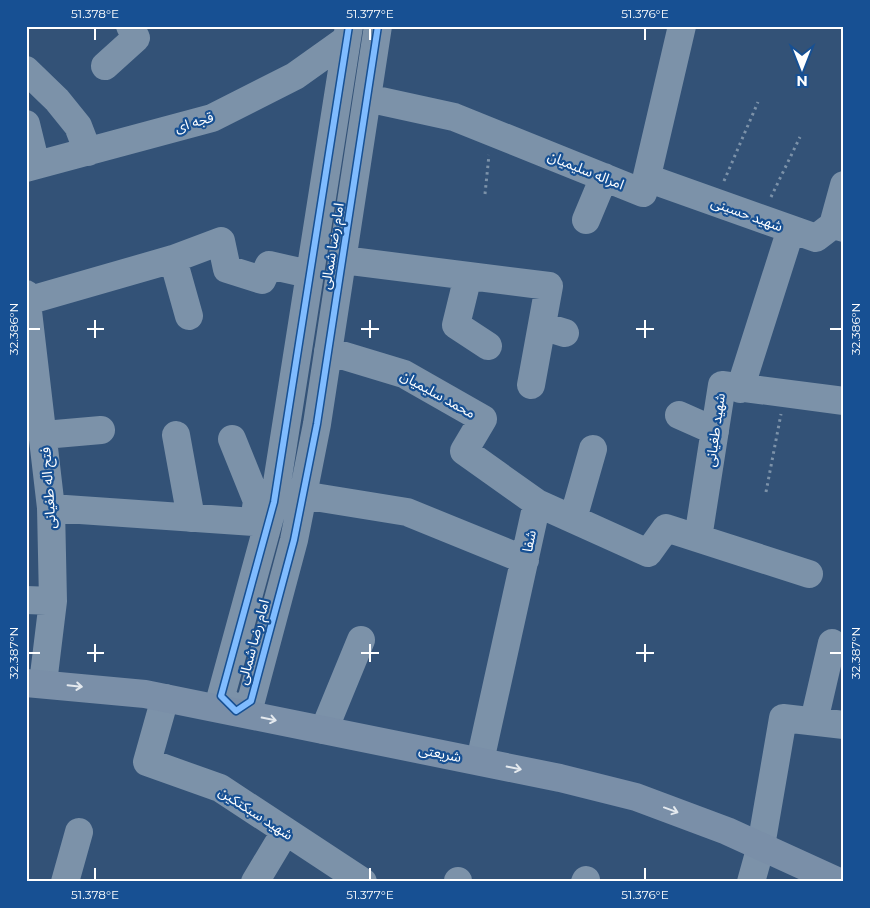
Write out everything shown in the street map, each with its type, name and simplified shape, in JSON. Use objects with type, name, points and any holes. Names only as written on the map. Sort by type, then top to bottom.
[{"type":"main road","name":"شریعتی","points":[[35,683],[164,698],[236,711],[560,778],[636,797],[761,846],[837,881]]},
{"type":"street","points":[[105,66],[136,38],[130,26]]},
{"type":"street","name":"امراله سلیمیان","points":[[367,98],[454,117],[643,193],[682,26]]},
{"type":"street","name":"امام رضا شمالی","points":[[348,30],[309,274],[266,501],[221,696],[236,711],[251,701],[294,540],[343,260],[378,28]]},
{"type":"street","name":"قجه ای","points":[[31,167],[212,118],[295,76],[348,30]]},
{"type":"street","points":[[26,70],[57,100],[78,126],[88,152]]},
{"type":"street","points":[[26,124],[31,167]]},
{"type":"street","points":[[586,220],[604,178]]},
{"type":"street","name":"شهید حسینی","points":[[646,178],[816,238],[839,226]]},
{"type":"street","points":[[839,226],[844,185]]},
{"type":"street","points":[[740,389],[791,229]]},
{"type":"street","points":[[27,297],[172,259],[221,241],[227,269],[262,280],[269,265],[309,274]]},
{"type":"street","points":[[172,259],[189,316]]},
{"type":"street","points":[[343,260],[549,286],[553,330],[531,385]]},
{"type":"street","points":[[468,276],[456,325],[488,346]]},
{"type":"street","name":"فتح اله طغیانی","points":[[27,297],[31,364],[44,435],[51,508],[53,601],[35,683]]},
{"type":"street","name":"محمد سلیمیان","points":[[328,351],[404,374],[483,419],[464,451],[537,503]]},
{"type":"street","name":"شهید طغیانی","points":[[698,538],[722,385],[740,389],[844,401]]},
{"type":"street","points":[[679,414],[716,431]]},
{"type":"street","points":[[44,435],[101,430]]},
{"type":"street","points":[[176,435],[191,518]]},
{"type":"street","points":[[51,508],[254,522],[266,501],[232,439]]},
{"type":"street","points":[[573,519],[593,449]]},
{"type":"street","points":[[302,495],[407,512],[525,560]]},
{"type":"street","points":[[537,503],[648,553],[666,528],[809,574]]},
{"type":"street","name":"شفا","points":[[480,761],[537,503]]},
{"type":"street","points":[[26,600],[53,601]]},
{"type":"street","points":[[324,730],[361,640]]},
{"type":"street","points":[[814,721],[832,643]]},
{"type":"street","name":"شهید سبکتکین","points":[[164,698],[147,762],[220,788],[363,882]]},
{"type":"street","points":[[751,882],[761,846],[783,718],[844,725]]},
{"type":"street","points":[[64,882],[79,832]]},
{"type":"street","points":[[255,882],[285,832]]},
{"type":"path","points":[[715,202],[758,102]]},
{"type":"path","points":[[486,194],[491,132]]},
{"type":"path","points":[[762,219],[800,137]]},
{"type":"path","points":[[766,492],[784,394]]},
{"type":"cycle path","points":[[349,26],[274,502],[221,696],[236,711],[251,701],[294,540],[317,424],[378,26]]}]
